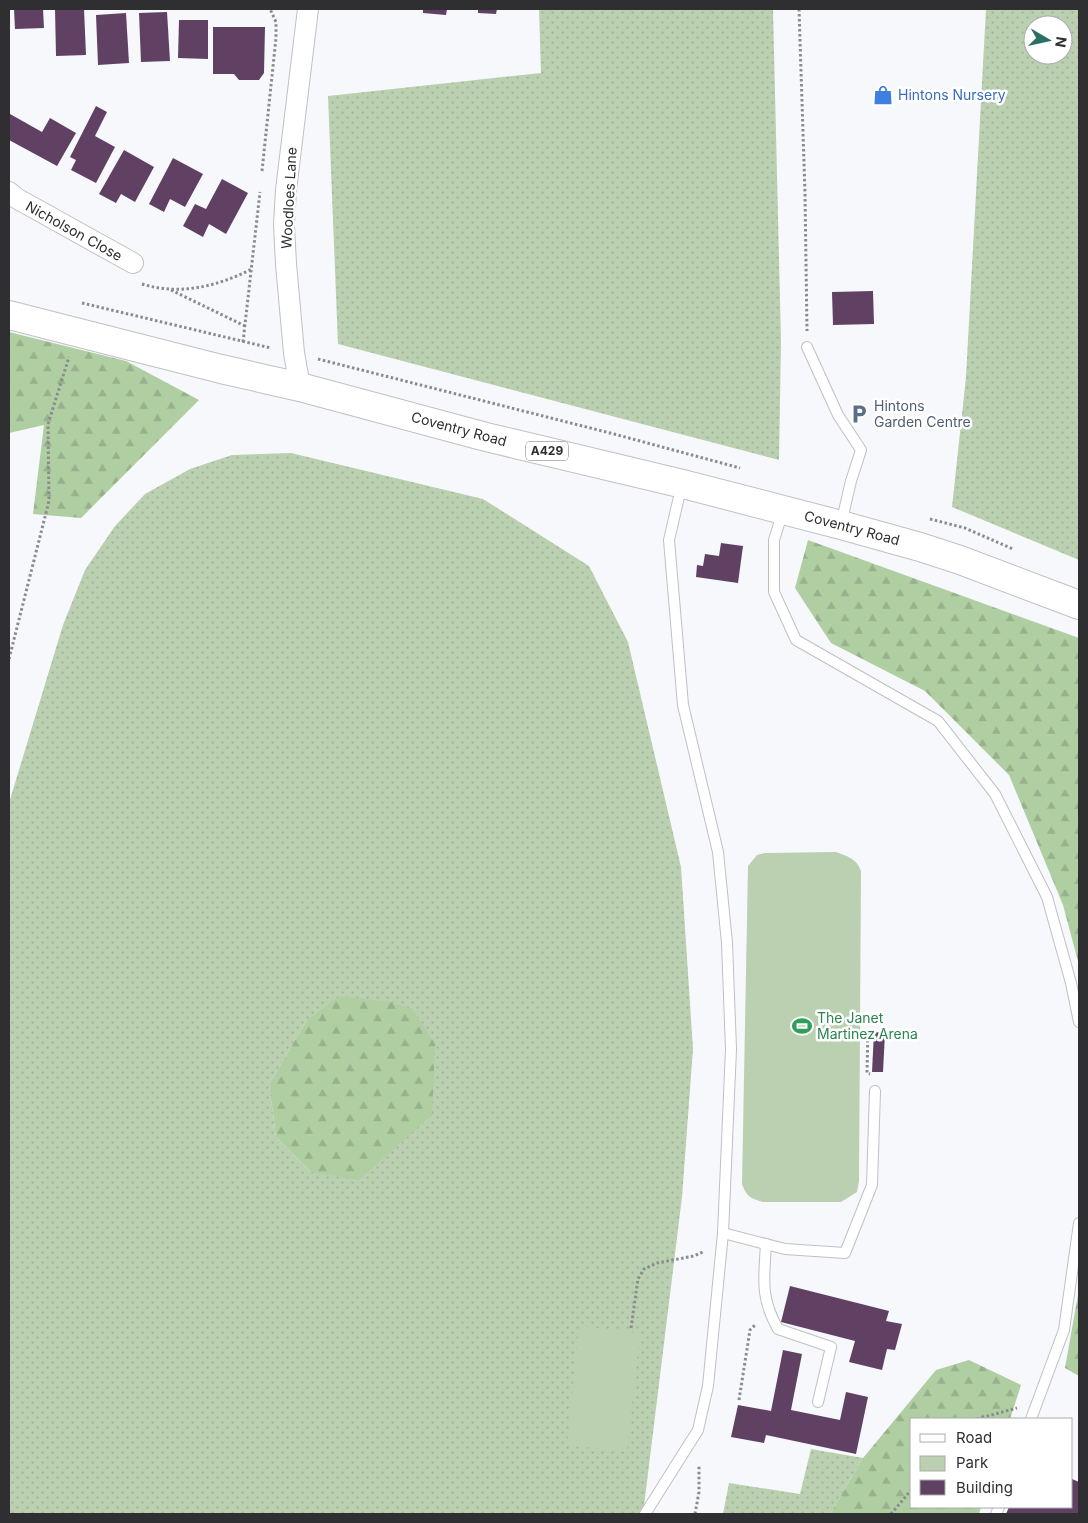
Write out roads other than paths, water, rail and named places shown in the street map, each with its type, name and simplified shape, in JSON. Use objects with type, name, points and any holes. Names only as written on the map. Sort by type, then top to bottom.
[{"type":"main road","name":"Coventry Road","points":[[9,315],[841,525],[960,560],[1079,605]]},
{"type":"street","name":"Woodloes Lane","points":[[300,387],[294,353],[284,226],[308,9]]},
{"type":"street","name":"Nicholson Close","points":[[11,199],[133,263]]},
{"type":"lane","points":[[807,347],[838,415],[861,450],[851,481],[841,525]]},
{"type":"lane","points":[[645,1514],[698,1430],[708,1386],[723,1233],[731,1049],[728,943],[718,852],[683,706],[669,540],[683,484]]},
{"type":"lane","points":[[783,510],[774,540],[774,592],[796,640],[938,720],[995,794],[1047,897],[1071,983],[1079,1022]]},
{"type":"lane","points":[[723,1233],[785,1249],[846,1252],[872,1185],[876,1091]]},
{"type":"lane","points":[[1033,1414],[1064,1330],[1079,1223]]},
{"type":"lane","points":[[766,1244],[764,1288],[769,1312],[778,1329],[831,1346],[818,1402]]},
{"type":"place","name":"Hintons Nursery","points":[[883,95]]},
{"type":"place","name":"Hintons Garden Centre","points":[[859,414]]},
{"type":"place","name":"The Janet Martinez Arena","points":[[802,1026]]}]
